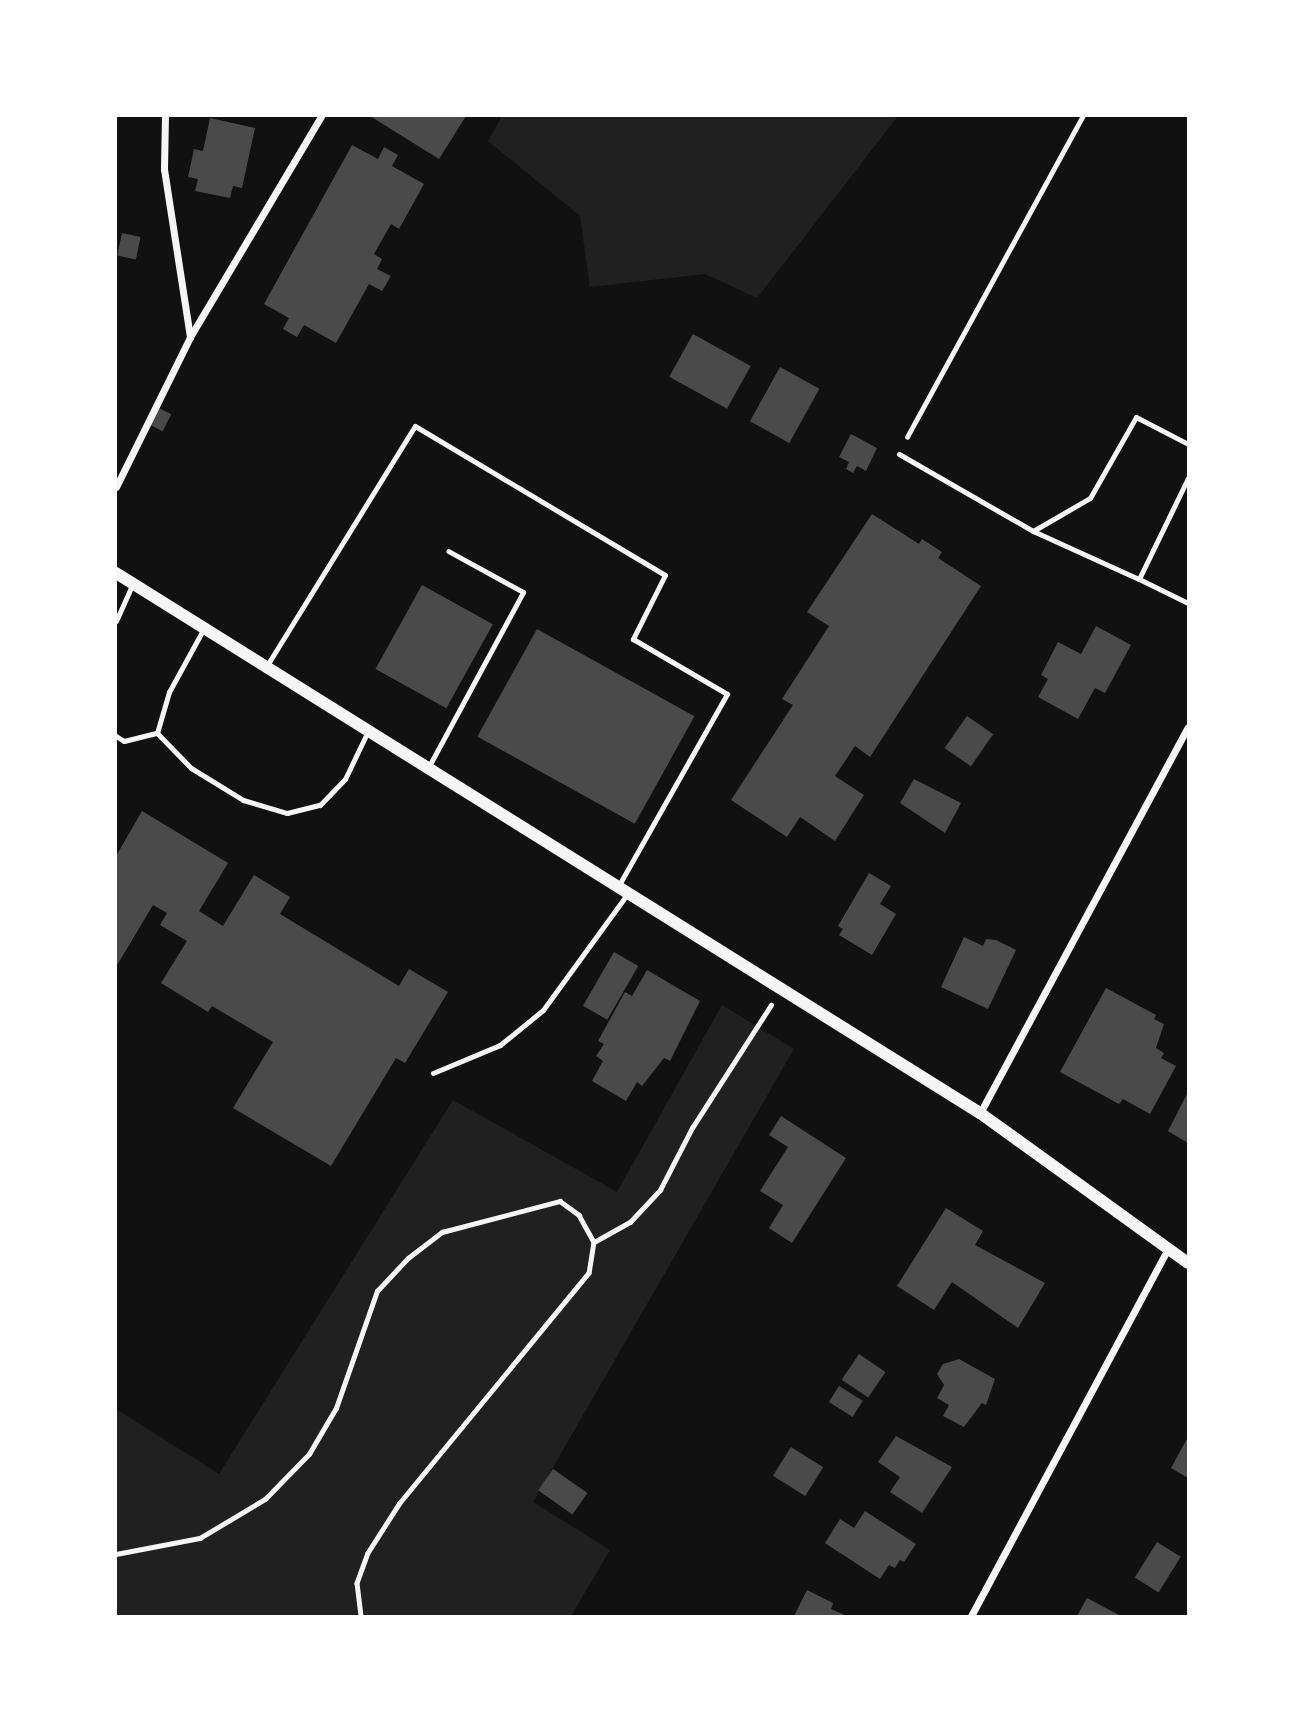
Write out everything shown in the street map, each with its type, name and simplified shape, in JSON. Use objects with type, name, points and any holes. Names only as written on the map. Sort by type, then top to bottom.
[{"type":"street","points":[[165,116],[164,169],[190,337]]},
{"type":"street","points":[[116,487],[190,337],[321,116]]},
{"type":"street","points":[[116,573],[980,1113],[1188,1264]]},
{"type":"street","points":[[980,1113],[1188,727]]},
{"type":"street","points":[[971,1616],[1167,1251]]},
{"type":"lane","points":[[1034,531],[1090,498],[1136,417],[1188,444]]},
{"type":"lane","points":[[266,667],[415,426],[665,575],[633,639],[727,694],[623,890],[543,1010],[500,1045],[433,1073]]},
{"type":"lane","points":[[899,454],[1034,531],[1188,603]]},
{"type":"lane","points":[[1139,579],[1188,478]]},
{"type":"lane","points":[[428,768],[523,592],[447,551]]},
{"type":"lane","points":[[116,621],[133,583]]},
{"type":"lane","points":[[157,733],[169,692],[204,628]]},
{"type":"lane","points":[[157,733],[191,768],[243,800],[286,813],[320,805],[345,779],[368,731]]},
{"type":"lane","points":[[116,737],[124,741],[157,733]]},
{"type":"path","points":[[899,454],[1083,116]]},
{"type":"path","points":[[594,1242],[630,1222],[660,1190],[692,1128],[782,989]]},
{"type":"path","points":[[116,1554],[201,1538],[265,1499],[309,1454],[336,1408],[377,1291],[442,1232],[560,1201],[579,1215],[594,1242],[589,1273],[400,1503],[368,1553],[357,1583],[361,1616]]},
{"type":"shaded area","points":[[502,116],[898,116],[757,298],[705,274],[590,287],[580,216],[488,141]]},
{"type":"shaded area","points":[[722,1005],[794,1049],[533,1502],[610,1550],[571,1616],[116,1616],[116,1409],[219,1474],[453,1100],[617,1192]]},
{"type":"building","points":[[370,116],[466,116],[439,159]]},
{"type":"building","points":[[210,118],[255,128],[242,188],[233,186],[230,198],[195,191],[198,179],[188,177],[194,149],[203,151]]},
{"type":"building","points":[[352,145],[378,159],[384,147],[398,155],[392,166],[424,184],[399,229],[391,224],[374,254],[382,259],[377,269],[391,276],[382,291],[369,284],[336,343],[304,325],[297,337],[283,329],[289,318],[264,304]]},
{"type":"building","points":[[122,233],[141,237],[136,259],[117,255]]},
{"type":"building","points":[[693,334],[751,366],[727,409],[669,377]]},
{"type":"building","points":[[780,367],[819,389],[789,443],[750,421]]},
{"type":"building","points":[[157,407],[171,414],[163,431],[148,424]]},
{"type":"building","points":[[851,434],[877,448],[866,471],[857,466],[853,473],[846,469],[849,462],[839,457]]},
{"type":"building","points":[[872,514],[919,544],[922,539],[942,552],[938,558],[981,586],[870,757],[855,746],[835,776],[864,795],[835,841],[800,817],[787,837],[731,800],[793,705],[782,699],[829,626],[807,612]]},
{"type":"building","points":[[422,585],[493,624],[446,708],[375,669]]},
{"type":"building","points":[[1096,626],[1131,645],[1105,693],[1095,688],[1078,719],[1038,697],[1048,679],[1041,675],[1058,642],[1081,654]]},
{"type":"building","points":[[537,629],[694,716],[635,824],[477,737]]},
{"type":"building","points":[[967,716],[993,734],[971,766],[945,748]]},
{"type":"building","points":[[914,779],[961,803],[945,833],[900,803]]},
{"type":"building","points":[[142,811],[228,863],[199,911],[223,926],[254,875],[290,897],[280,914],[399,986],[409,969],[448,992],[405,1063],[396,1058],[331,1166],[233,1108],[273,1042],[212,1006],[208,1012],[161,983],[187,941],[160,925],[167,913],[153,905],[116,967],[116,856]]},
{"type":"building","points":[[869,873],[891,886],[880,904],[896,914],[872,955],[839,935],[843,929],[838,926]]},
{"type":"building","points":[[964,937],[983,946],[986,939],[996,940],[1016,950],[988,1009],[941,987]]},
{"type":"building","points":[[614,952],[638,966],[607,1020],[583,1006]]},
{"type":"building","points":[[647,970],[700,1001],[670,1061],[664,1058],[642,1086],[637,1082],[626,1101],[592,1081],[603,1061],[596,1056],[604,1044],[598,1041],[625,992],[632,996]]},
{"type":"building","points":[[1106,988],[1156,1015],[1154,1019],[1164,1024],[1156,1048],[1164,1053],[1161,1058],[1176,1066],[1150,1114],[1123,1099],[1119,1104],[1060,1072]]},
{"type":"building","points":[[1188,1092],[1188,1143],[1168,1131]]},
{"type":"building","points":[[781,1116],[846,1158],[792,1243],[769,1228],[783,1205],[760,1191],[788,1147],[769,1135]]},
{"type":"building","points":[[946,1208],[983,1231],[975,1245],[1045,1283],[1018,1328],[952,1282],[934,1310],[897,1286]]},
{"type":"building","points":[[859,1354],[886,1372],[868,1398],[842,1380]]},
{"type":"building","points":[[959,1359],[995,1379],[986,1405],[982,1403],[964,1427],[943,1416],[949,1405],[937,1398],[944,1385],[937,1374],[943,1364]]},
{"type":"building","points":[[839,1386],[863,1401],[853,1417],[829,1402]]},
{"type":"building","points":[[896,1436],[952,1467],[922,1513],[890,1492],[900,1477],[878,1462]]},
{"type":"building","points":[[1188,1437],[1188,1478],[1171,1468]]},
{"type":"building","points":[[791,1447],[823,1467],[805,1496],[773,1476]]},
{"type":"building","points":[[553,1469],[587,1493],[572,1514],[538,1490]]},
{"type":"building","points":[[865,1511],[916,1544],[904,1562],[900,1560],[895,1568],[889,1565],[880,1579],[825,1543],[840,1519],[854,1528]]},
{"type":"building","points":[[1157,1542],[1181,1557],[1158,1592],[1135,1578]]},
{"type":"building","points":[[807,1590],[833,1603],[831,1609],[847,1616],[794,1616]]},
{"type":"building","points":[[1087,1598],[1121,1616],[1077,1616]]}]
